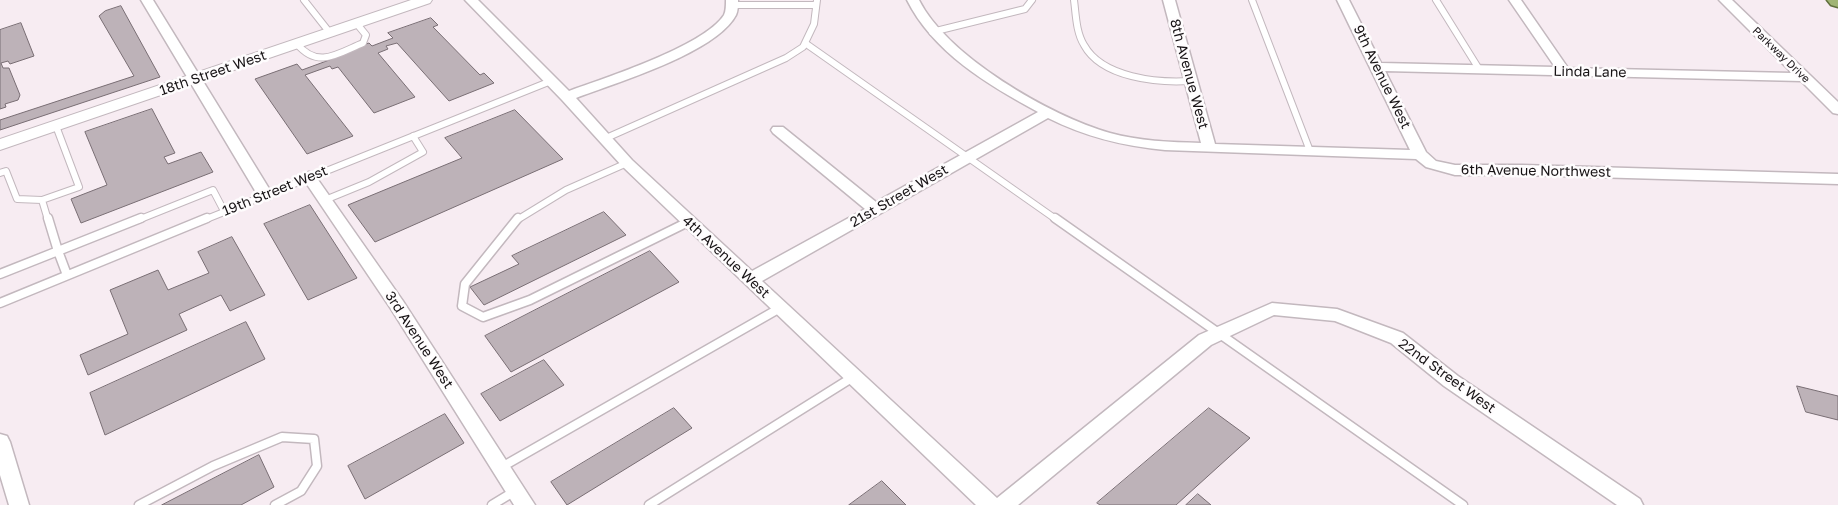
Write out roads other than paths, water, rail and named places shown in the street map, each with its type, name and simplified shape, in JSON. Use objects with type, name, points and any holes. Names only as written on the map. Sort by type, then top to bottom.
[{"type":"street","points":[[148,0],[265,195]]},
{"type":"street","name":"18th Street West","points":[[0,145],[425,0]]},
{"type":"street","name":"4th Avenue West","points":[[471,0],[567,97],[627,163],[990,505]]},
{"type":"street","name":"6th Avenue Northwest","points":[[913,0],[932,32],[960,56],[1011,92],[1048,112],[1090,131],[1129,142],[1209,148],[1420,155],[1431,164],[1455,170],[1522,170],[1838,179]]},
{"type":"street","name":"8th Avenue West","points":[[1169,0],[1209,148]]},
{"type":"street","name":"9th Avenue West","points":[[1344,0],[1420,155]]},
{"type":"street","points":[[1515,0],[1564,71]]},
{"type":"street","name":"Parkway Drive","points":[[1725,0],[1838,110]]},
{"type":"street","points":[[567,97],[670,56],[713,34],[730,16],[732,3]]},
{"type":"street","name":"Linda Lane","points":[[1377,67],[1804,77]]},
{"type":"street","name":"21st Street West","points":[[750,280],[1048,112]]},
{"type":"street","points":[[778,130],[875,209]]},
{"type":"street","name":"3rd Avenue West","points":[[309,177],[397,305],[520,498]]},
{"type":"street","name":"22nd Street West","points":[[1003,505],[1204,340],[1272,309],[1337,315],[1397,338],[1451,381],[1633,505]]},
{"type":"street","points":[[0,442],[19,505]]},
{"type":"lane","points":[[304,0],[330,33]]},
{"type":"lane","points":[[932,32],[1025,9],[1032,0]]},
{"type":"lane","points":[[1074,0],[1079,34],[1086,49],[1102,64],[1139,80],[1165,83],[1190,80]]},
{"type":"lane","points":[[1252,0],[1310,151]]},
{"type":"lane","points":[[1436,0],[1479,69]]},
{"type":"lane","points":[[604,139],[786,58],[803,47],[814,24],[816,2],[732,3]]},
{"type":"lane","points":[[297,44],[306,55],[318,59],[340,53],[363,43],[366,35],[357,24]]},
{"type":"lane","points":[[804,44],[1463,505]]},
{"type":"lane","name":"19th Street West","points":[[0,303],[224,211],[551,81]]},
{"type":"lane","points":[[0,173],[6,171],[17,199],[42,200],[79,187],[56,126]]},
{"type":"lane","points":[[325,200],[369,182],[423,152],[413,136]]},
{"type":"lane","points":[[627,163],[566,190],[520,218],[465,284],[462,306],[483,317],[530,300],[688,222]]},
{"type":"lane","points":[[0,274],[213,190],[224,211]]},
{"type":"lane","points":[[42,200],[67,275]]},
{"type":"lane","points":[[500,468],[780,308]]},
{"type":"lane","points":[[649,505],[853,377]]},
{"type":"lane","points":[[139,505],[213,466],[282,437],[314,439],[317,466],[301,491],[275,505]]},
{"type":"lane","points":[[492,505],[520,498]]}]
